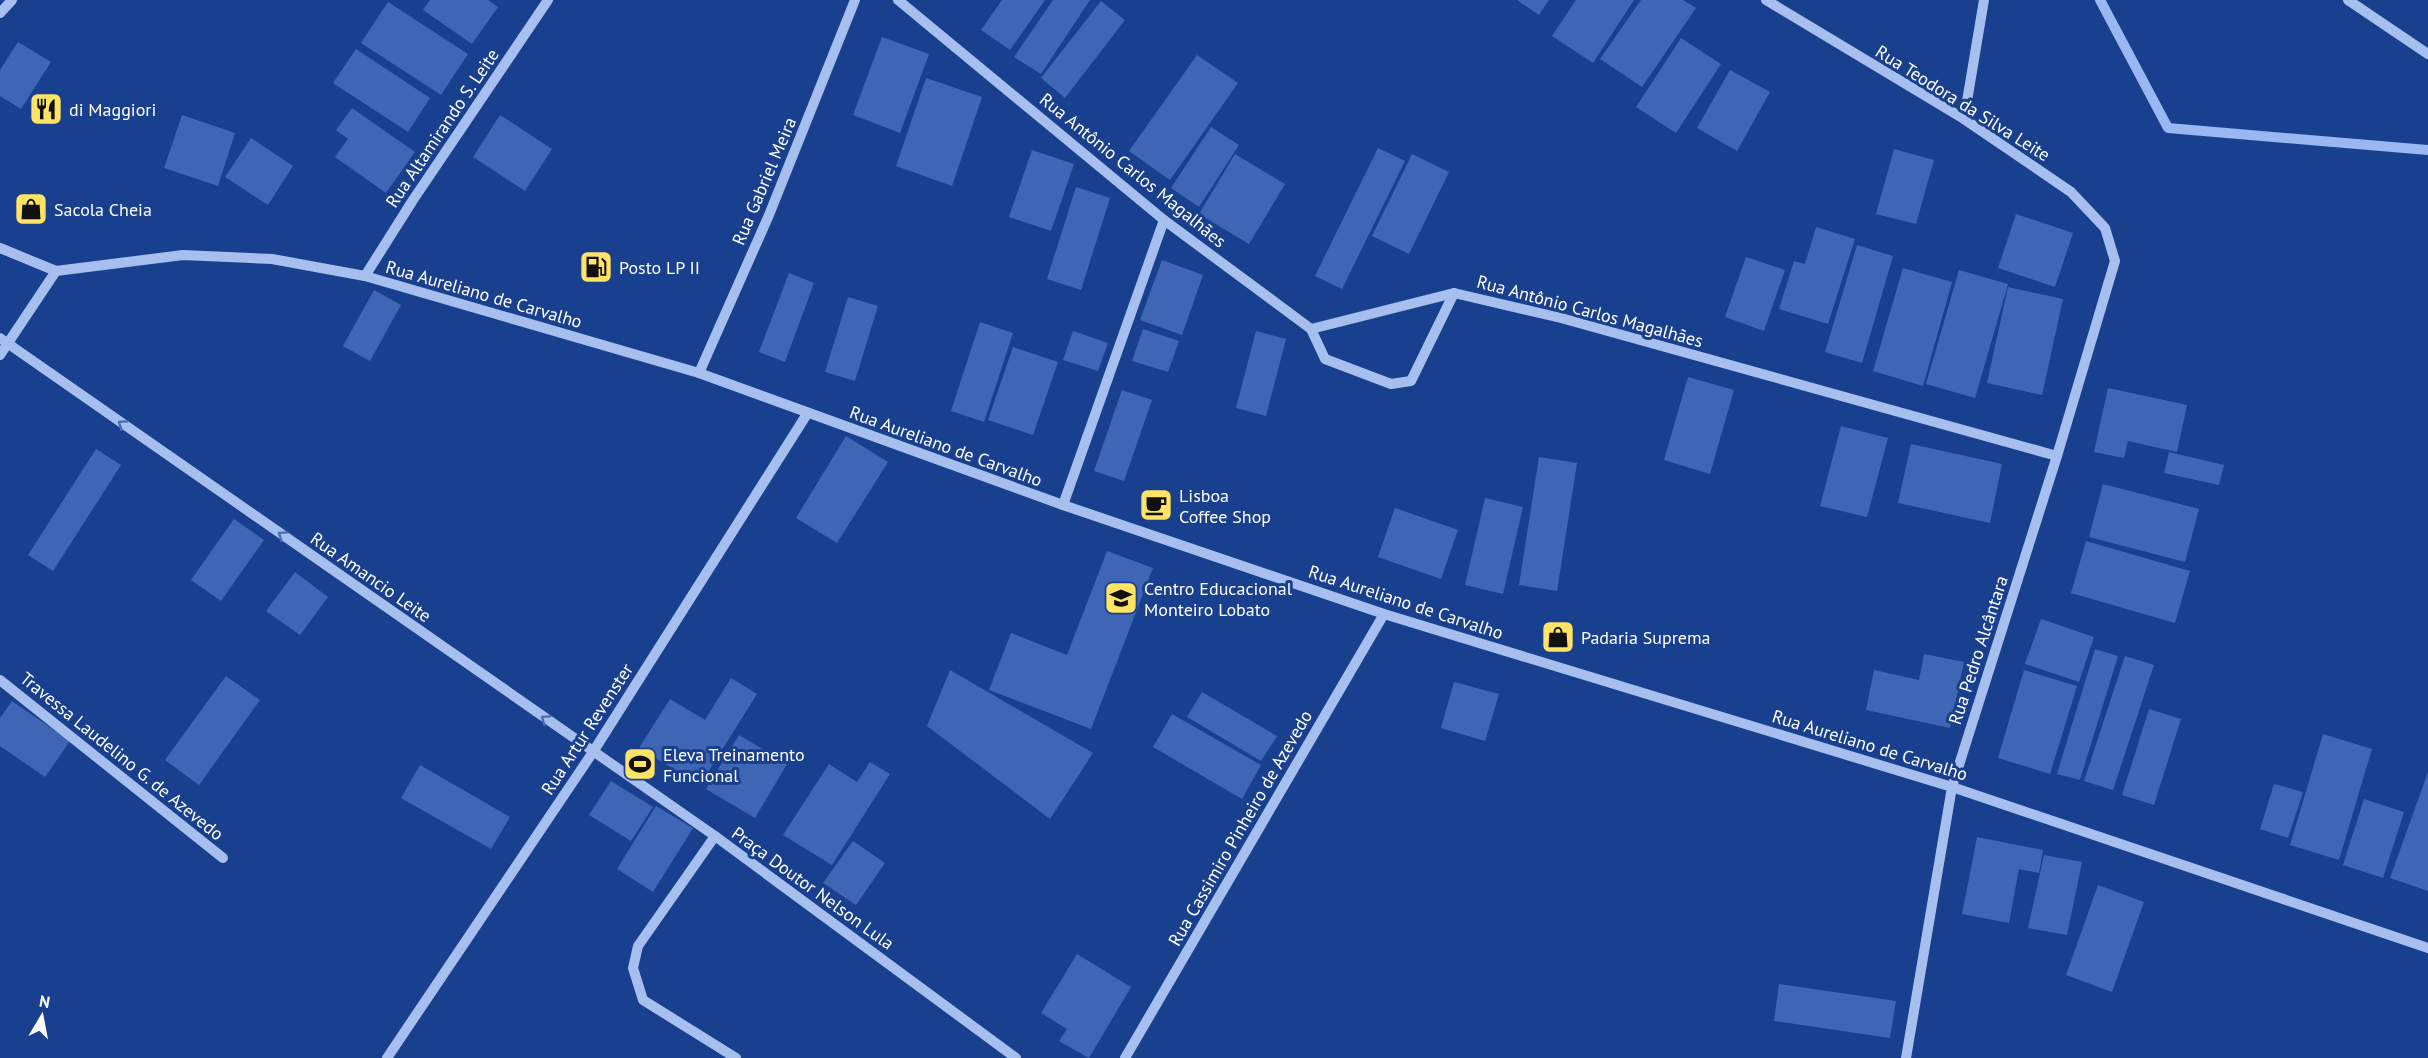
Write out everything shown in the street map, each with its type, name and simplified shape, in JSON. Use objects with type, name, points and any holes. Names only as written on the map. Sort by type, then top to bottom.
[{"type":"street","points":[[0,12],[12,0]]},
{"type":"street","name":"Rua Altamirando S. Leite","points":[[365,276],[413,200],[548,0]]},
{"type":"street","name":"Rua Gabriel Meira","points":[[699,373],[769,216],[855,0]]},
{"type":"street","name":"Rua Antônio Carlos Magalhães","points":[[898,0],[1164,220],[1311,329],[1454,293],[1561,318],[2056,456]]},
{"type":"street","name":"Rua Teodora da Silva Leite","points":[[1766,0],[1964,119],[2071,192],[2105,228],[2115,261]]},
{"type":"street","points":[[1964,119],[1984,0]]},
{"type":"street","points":[[2348,0],[2428,54]]},
{"type":"street","points":[[1063,505],[1164,220]]},
{"type":"street","points":[[0,248],[56,271],[4,341],[0,355]]},
{"type":"street","name":"Rua Aureliano de Carvalho","points":[[56,271],[183,255],[272,259],[365,276],[699,373],[1063,505],[1383,614],[1952,787],[2428,948]]},
{"type":"street","name":"Rua Pedro Alcântara","points":[[1906,1058],[1952,787],[2115,261]]},
{"type":"street","points":[[1311,329],[1325,359],[1391,384],[1411,381],[1454,293]]},
{"type":"street","name":"Rua Amancio Leite","points":[[4,341],[715,836]]},
{"type":"street","name":"Rua Artur Revenster","points":[[387,1058],[593,752],[807,414]]},
{"type":"street","name":"Rua Cassimiro Pinheiro de Azevedo","points":[[1125,1058],[1383,614]]},
{"type":"street","name":"Travessa Laudelino G. de Azevedo","points":[[0,680],[223,858]]},
{"type":"street","name":"Praça Doutor Nelson Lula","points":[[736,1058],[643,1000],[633,968],[638,946],[715,836],[1016,1058]]},
{"type":"building","points":[[430,0],[488,0],[498,7],[472,44],[423,10]]},
{"type":"building","points":[[1002,0],[1045,0],[1010,50],[981,30]]},
{"type":"building","points":[[1053,0],[1090,0],[1041,74],[1014,57]]},
{"type":"building","points":[[1517,0],[1549,0],[1539,15]]},
{"type":"building","points":[[1576,0],[1634,0],[1593,63],[1552,36]]},
{"type":"building","points":[[1641,0],[1683,0],[1696,8],[1642,87],[1600,59]]},
{"type":"building","points":[[1101,1],[1125,20],[1065,98],[1041,78]]},
{"type":"building","points":[[388,2],[468,54],[441,95],[361,43]]},
{"type":"building","points":[[882,37],[929,54],[900,133],[853,115]]},
{"type":"building","points":[[1681,38],[1721,64],[1676,133],[1636,107]]},
{"type":"building","points":[[18,42],[51,62],[21,109],[0,96],[0,70]]},
{"type":"building","points":[[356,49],[430,98],[408,132],[333,83]]},
{"type":"building","points":[[1197,55],[1238,83],[1170,180],[1129,151]]},
{"type":"building","points":[[1730,70],[1770,92],[1737,151],[1697,128]]},
{"type":"building","points":[[926,78],[982,97],[952,186],[896,166]]},
{"type":"building","points":[[352,108],[415,152],[386,193],[335,157],[348,139],[336,130]]},
{"type":"building","points":[[182,115],[235,133],[218,186],[164,168]]},
{"type":"building","points":[[500,115],[552,149],[525,191],[473,157]]},
{"type":"building","points":[[1211,127],[1239,145],[1199,207],[1171,188]]},
{"type":"building","points":[[251,138],[293,166],[268,205],[225,177]]},
{"type":"building","points":[[1378,148],[1405,161],[1342,289],[1315,276]]},
{"type":"building","points":[[1894,149],[1934,160],[1916,224],[1876,214]]},
{"type":"building","points":[[1032,150],[1074,164],[1051,231],[1009,217]]},
{"type":"building","points":[[1235,154],[1285,184],[1249,244],[1199,214]]},
{"type":"building","points":[[1412,154],[1449,172],[1409,254],[1372,236]]},
{"type":"building","points":[[1076,187],[1110,198],[1081,290],[1047,279]]},
{"type":"building","points":[[2016,214],[2073,233],[2055,287],[1998,268]]},
{"type":"building","points":[[1816,227],[1855,239],[1828,324],[1779,309],[1794,261],[1805,264]]},
{"type":"building","points":[[1857,245],[1893,256],[1862,363],[1825,352]]},
{"type":"building","points":[[1746,257],[1785,270],[1764,331],[1725,317]]},
{"type":"building","points":[[1162,260],[1203,275],[1182,335],[1140,320]]},
{"type":"building","points":[[1903,268],[1952,282],[1923,386],[1873,371]]},
{"type":"building","points":[[1959,270],[2008,284],[1975,398],[1926,384]]},
{"type":"building","points":[[789,273],[814,283],[785,362],[759,352]]},
{"type":"building","points":[[2008,287],[2063,299],[2042,395],[1987,383]]},
{"type":"building","points":[[374,290],[401,305],[370,361],[343,346]]},
{"type":"building","points":[[848,297],[878,306],[855,381],[825,372]]},
{"type":"building","points":[[980,322],[1013,333],[984,422],[951,411]]},
{"type":"building","points":[[1143,329],[1179,341],[1168,372],[1132,361]]},
{"type":"building","points":[[1073,331],[1108,343],[1098,371],[1063,360]]},
{"type":"building","points":[[1256,331],[1286,339],[1266,416],[1236,408]]},
{"type":"building","points":[[1013,347],[1058,362],[1033,435],[988,420]]},
{"type":"building","points":[[1688,377],[1734,390],[1710,474],[1664,460]]},
{"type":"building","points":[[2108,388],[2187,405],[2177,452],[2128,441],[2124,458],[2094,452]]},
{"type":"building","points":[[1122,390],[1152,400],[1124,481],[1094,471]]},
{"type":"building","points":[[1841,426],[1888,438],[1867,517],[1820,506]]},
{"type":"building","points":[[846,436],[888,462],[837,543],[796,518]]},
{"type":"building","points":[[1911,444],[2002,464],[1990,523],[1898,503]]},
{"type":"building","points":[[96,449],[121,465],[53,571],[28,555]]},
{"type":"building","points":[[2169,452],[2224,465],[2219,485],[2164,473]]},
{"type":"building","points":[[1539,457],[1577,463],[1557,591],[1519,585]]},
{"type":"building","points":[[2103,484],[2199,509],[2185,562],[2089,537]]},
{"type":"building","points":[[1485,498],[1523,507],[1503,594],[1465,585]]},
{"type":"building","points":[[1395,508],[1458,530],[1441,579],[1378,557]]},
{"type":"building","points":[[234,519],[264,540],[221,601],[191,580]]},
{"type":"building","points":[[2086,541],[2190,571],[2175,623],[2071,593]]},
{"type":"building","points":[[1107,551],[1153,568],[1091,729],[989,690],[1011,633],[1067,655]]},
{"type":"building","points":[[295,572],[328,597],[300,635],[266,611]]},
{"type":"building","points":[[2041,619],[2094,637],[2079,682],[2025,664]]},
{"type":"building","points":[[2095,649],[2118,656],[2080,780],[2057,774]]},
{"type":"building","points":[[1924,654],[1964,662],[1950,728],[1866,710],[1874,670],[1919,680]]},
{"type":"building","points":[[2125,656],[2154,665],[2113,790],[2084,781]]},
{"type":"building","points":[[950,670],[1093,753],[1050,819],[927,726]]},
{"type":"building","points":[[2024,670],[2077,686],[2050,774],[1998,758]]},
{"type":"building","points":[[226,676],[260,700],[199,785],[165,760]]},
{"type":"building","points":[[731,678],[757,694],[700,785],[639,748],[670,699],[705,720]]},
{"type":"building","points":[[1454,682],[1499,694],[1485,741],[1441,728]]},
{"type":"building","points":[[1202,692],[1277,736],[1261,761],[1187,717]]},
{"type":"building","points":[[12,701],[70,741],[45,777],[0,746],[0,718]]},
{"type":"building","points":[[2149,709],[2181,719],[2154,805],[2122,795]]},
{"type":"building","points":[[1172,714],[1261,765],[1242,799],[1153,747]]},
{"type":"building","points":[[2323,734],[2372,749],[2339,860],[2290,845]]},
{"type":"building","points":[[739,735],[787,764],[755,818],[706,789]]},
{"type":"building","points":[[870,762],[890,774],[832,865],[783,835],[829,764],[857,782]]},
{"type":"building","points":[[420,765],[510,817],[491,849],[401,798]]},
{"type":"building","points":[[2428,772],[2428,891],[2390,878]]},
{"type":"building","points":[[611,781],[653,807],[631,841],[589,815]]},
{"type":"building","points":[[2274,784],[2303,792],[2288,838],[2260,829]]},
{"type":"building","points":[[2364,799],[2404,812],[2383,878],[2343,865]]},
{"type":"building","points":[[656,806],[693,828],[653,892],[617,869]]},
{"type":"building","points":[[1977,837],[2043,850],[2039,873],[2019,869],[2009,923],[1962,914]]},
{"type":"building","points":[[853,841],[885,863],[856,905],[823,883]]},
{"type":"building","points":[[2044,855],[2082,862],[2067,935],[2028,928]]},
{"type":"building","points":[[2098,885],[2144,902],[2112,992],[2066,975]]},
{"type":"building","points":[[1077,954],[1131,987],[1089,1058],[1059,1041],[1067,1029],[1041,1013]]},
{"type":"building","points":[[1779,984],[1896,1001],[1890,1038],[1774,1021]]},
{"type":"waterway","points":[[2100,0],[2168,128],[2428,150]]},
{"type":"place","name":"di Maggiori","points":[[46,109]]},
{"type":"place","name":"Sacola Cheia","points":[[31,209]]},
{"type":"place","name":"Posto LP II","points":[[596,267]]},
{"type":"place","name":"Lisboa Coffee Shop","points":[[1156,505]]},
{"type":"place","name":"Centro Educacional Monteiro Lobato","points":[[1121,598]]},
{"type":"place","name":"Padaria Suprema","points":[[1558,637]]},
{"type":"place","name":"Eleva Treinamento Funcional","points":[[640,764]]}]
